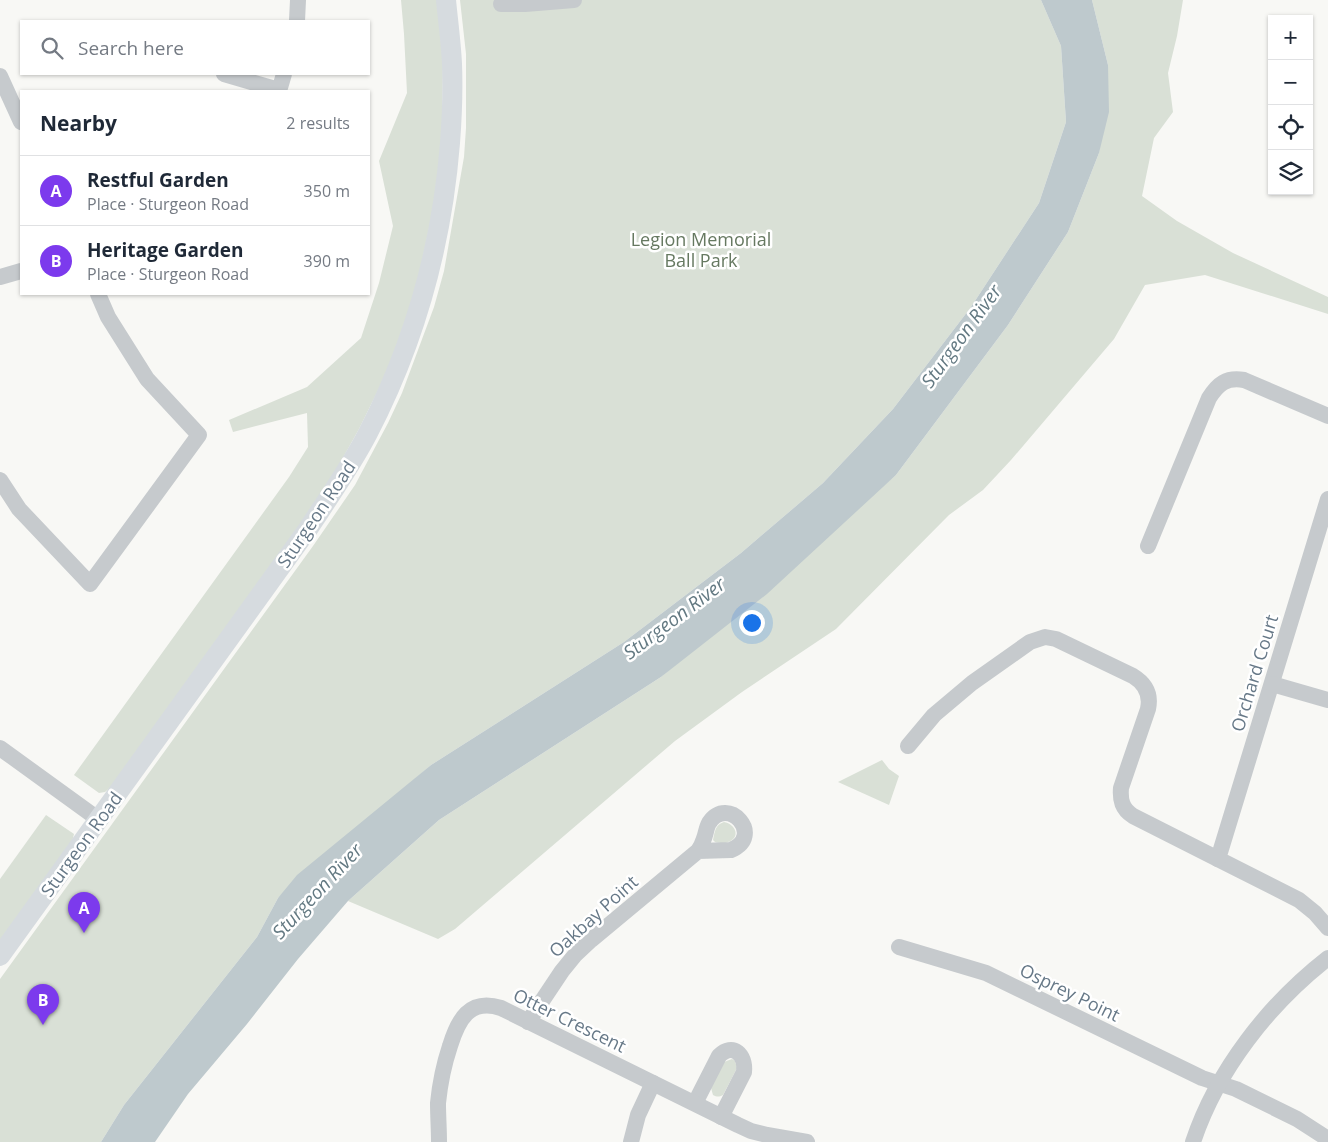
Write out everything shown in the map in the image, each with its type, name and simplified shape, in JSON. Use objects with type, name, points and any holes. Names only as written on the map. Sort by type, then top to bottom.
[{"type":"main road","name":"Sturgeon Road","points":[[0,956],[313,521],[344,475],[368,433],[388,392],[416,320],[426,285],[438,232],[448,171],[452,115],[452,64],[446,0]]},
{"type":"street","points":[[297,20],[298,0]]},
{"type":"street","points":[[502,4],[574,0]]},
{"type":"street","points":[[227,75],[276,90]]},
{"type":"street","points":[[279,90],[284,75]]},
{"type":"street","points":[[0,76],[20,120]]},
{"type":"street","points":[[0,277],[20,271]]},
{"type":"street","points":[[0,480],[19,509],[90,584],[199,435],[147,379],[108,317],[98,295]]},
{"type":"street","points":[[1148,546],[1209,398],[1218,386],[1231,379],[1244,380],[1328,416]]},
{"type":"street","name":"Orchard Court","points":[[1218,858],[1328,499]]},
{"type":"street","points":[[908,746],[934,715],[972,683],[1030,642],[1045,637],[1056,639],[1133,676],[1147,689],[1148,709],[1121,788],[1121,800],[1126,810],[1133,816],[1299,900],[1315,913],[1328,928]]},
{"type":"street","points":[[1272,684],[1328,700]]},
{"type":"street","points":[[0,748],[98,819]]},
{"type":"street","name":"Oakbay Point","points":[[528,1022],[550,987],[575,955],[698,851]]},
{"type":"street","name":"Osprey Point","points":[[898,947],[986,973],[1202,1078],[1236,1089],[1297,1119],[1328,1140]]},
{"type":"street","points":[[1192,1142],[1202,1117],[1220,1084],[1252,1034],[1296,985],[1328,958]]},
{"type":"street","name":"Otter Crescent","points":[[439,1142],[438,1104],[443,1070],[454,1033],[460,1020],[470,1010],[478,1006],[488,1005],[501,1008],[751,1131],[807,1142]]},
{"type":"street","points":[[695,1103],[719,1056],[728,1050],[734,1050],[744,1060],[744,1072],[721,1117]]},
{"type":"street","points":[[631,1142],[638,1115],[653,1083]]},
{"type":"green space","points":[[401,0],[437,0],[443,63],[442,135],[435,199],[422,262],[412,303],[386,374],[335,472],[298,527],[112,786],[105,792],[99,793],[74,775],[289,477],[308,447],[307,413],[233,432],[229,420],[307,387],[361,338],[379,283],[393,226],[379,161],[407,93]]},
{"type":"green space","name":"Legion Memorial Ball Park","points":[[460,0],[1041,0],[1061,46],[1066,122],[1039,203],[971,307],[893,409],[823,483],[741,553],[624,642],[431,765],[278,898],[257,937],[124,1105],[101,1142],[0,1142],[0,979],[355,485],[402,393],[434,307],[444,271],[464,157],[466,54]]},
{"type":"green space","points":[[1092,0],[1183,0],[1168,73],[1173,112],[1154,138],[1142,196],[1177,221],[1233,253],[1328,297],[1328,314],[1205,275],[1145,285],[1114,339],[1011,460],[983,490],[949,515],[836,629],[742,692],[675,741],[455,929],[438,939],[348,901],[439,820],[661,677],[896,475],[1008,325],[1068,232],[1099,153],[1108,65]]},
{"type":"green space","points":[[882,760],[889,769],[899,776],[889,805],[838,782]]},
{"type":"green space","points":[[46,815],[74,834],[72,842],[0,942],[0,879]]},
{"type":"green space","points":[[724,822],[732,825],[736,834],[735,837],[726,843],[715,842],[713,840],[716,829]]},
{"type":"green space","points":[[732,1059],[735,1061],[737,1068],[723,1095],[713,1095],[711,1088],[724,1062]]},
{"type":"water","name":"Sturgeon River","points":[[1041,0],[1092,0],[1108,65],[1109,112],[1099,153],[1068,232],[1008,325],[896,475],[767,594],[661,677],[439,820],[348,901],[188,1094],[155,1142],[101,1142],[124,1105],[257,937],[278,898],[297,875],[431,765],[624,642],[741,553],[823,483],[893,409],[971,307],[1039,203],[1066,122],[1061,46]]},
{"type":"place","name":"Restful Garden","points":[[84,933]]},
{"type":"place","name":"Heritage Garden","points":[[43,1025]]}]
